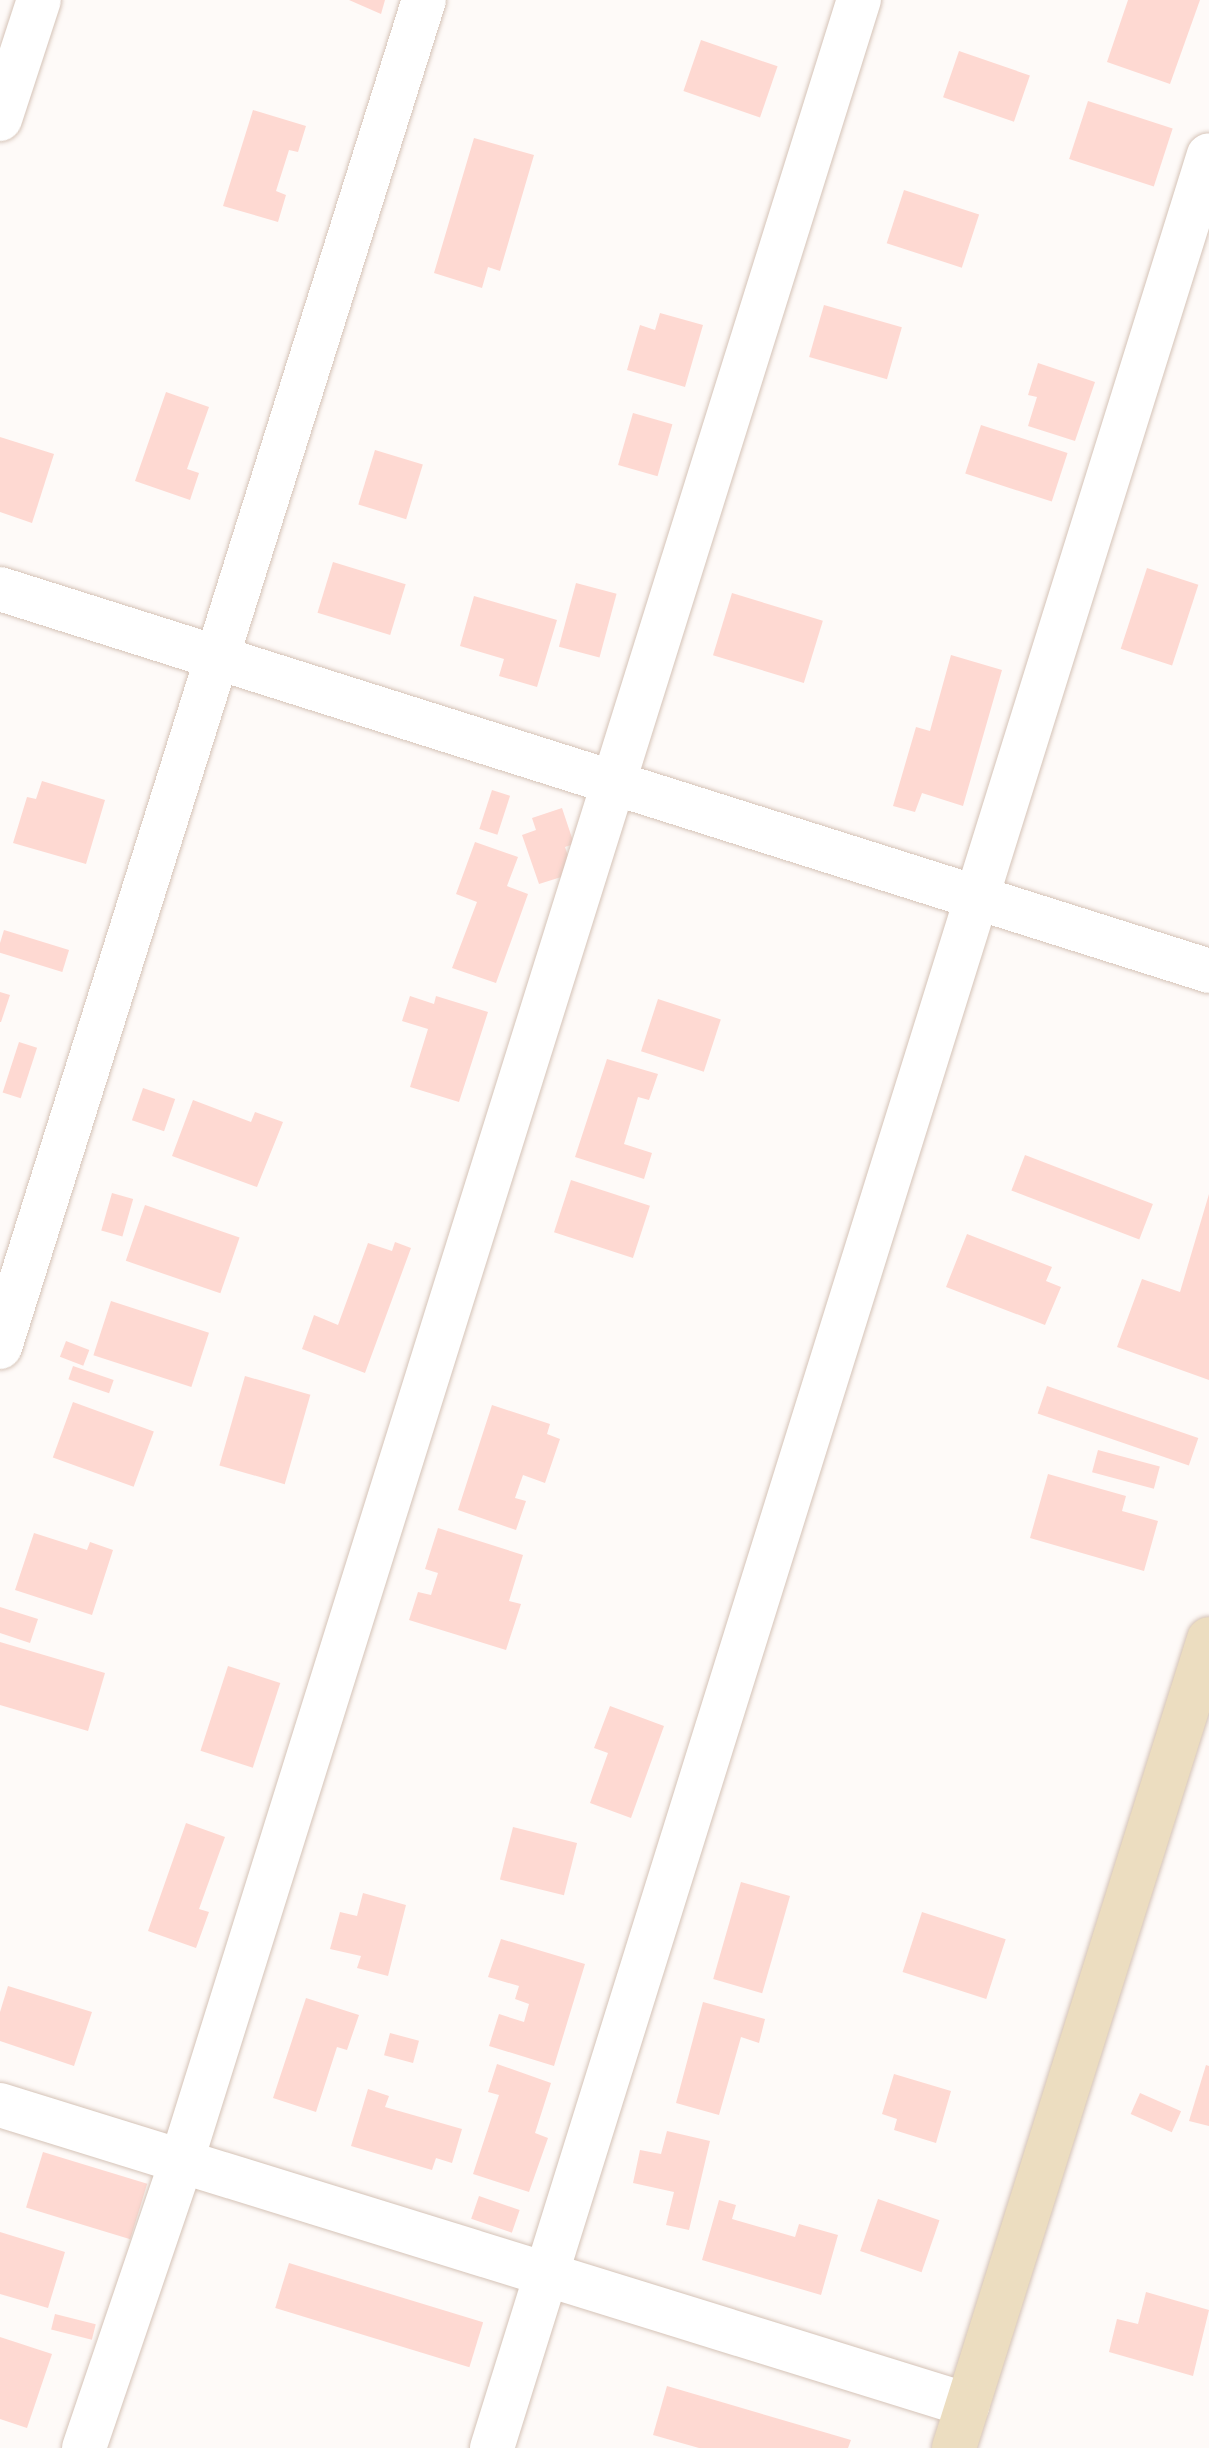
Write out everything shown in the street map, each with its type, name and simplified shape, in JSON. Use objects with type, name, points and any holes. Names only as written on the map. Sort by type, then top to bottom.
[{"type":"street","points":[[0,119],[39,0]]},
{"type":"street","points":[[0,1347],[214,657],[424,0]]},
{"type":"street","points":[[84,2448],[181,2163],[859,0]]},
{"type":"street","points":[[492,2448],[1209,155]]},
{"type":"street","points":[[0,589],[1209,971]]},
{"type":"street","points":[[954,2448],[1209,1639]]},
{"type":"street","points":[[0,2105],[546,2278],[968,2405]]},
{"type":"building","points":[[349,0],[385,0],[381,14]]},
{"type":"building","points":[[1128,0],[1200,0],[1170,84],[1107,62]]},
{"type":"building","points":[[701,40],[778,66],[760,117],[683,91]]},
{"type":"building","points":[[959,51],[1030,75],[1014,122],[943,97]]},
{"type":"building","points":[[1088,101],[1173,129],[1154,187],[1069,159]]},
{"type":"building","points":[[253,110],[306,126],[298,152],[289,150],[276,191],[286,195],[278,222],[223,206]]},
{"type":"building","points":[[474,138],[534,155],[500,271],[488,267],[482,288],[434,273]]},
{"type":"building","points":[[904,190],[979,214],[962,268],[887,243]]},
{"type":"building","points":[[824,305],[902,327],[887,379],[809,357]]},
{"type":"building","points":[[660,313],[703,325],[685,387],[627,370],[640,325],[655,330]]},
{"type":"building","points":[[1038,363],[1095,382],[1075,441],[1028,426],[1037,397],[1028,395]]},
{"type":"building","points":[[166,392],[209,407],[187,469],[199,473],[190,500],[135,481]]},
{"type":"building","points":[[633,413],[672,424],[658,476],[618,465]]},
{"type":"building","points":[[981,425],[1068,453],[1052,502],[965,474]]},
{"type":"building","points":[[0,437],[54,454],[32,523],[0,512]]},
{"type":"building","points":[[375,450],[423,465],[406,519],[358,505]]},
{"type":"building","points":[[333,562],[406,584],[390,635],[318,613]]},
{"type":"building","points":[[1147,568],[1198,585],[1172,666],[1121,649]]},
{"type":"building","points":[[576,583],[617,594],[599,658],[559,647]]},
{"type":"building","points":[[732,593],[823,621],[804,683],[713,655]]},
{"type":"building","points":[[474,596],[557,620],[537,687],[499,676],[504,659],[460,646]]},
{"type":"building","points":[[951,655],[1002,670],[963,806],[922,793],[915,812],[893,806],[916,727],[930,731]]},
{"type":"building","points":[[42,781],[105,800],[86,864],[13,843],[27,797],[36,799]]},
{"type":"building","points":[[492,790],[510,796],[497,835],[479,829]]},
{"type":"building","points":[[562,808],[574,844],[565,847],[574,873],[539,884],[522,835],[536,830],[532,818]]},
{"type":"building","points":[[475,842],[518,857],[507,886],[528,894],[496,983],[452,968],[477,902],[456,894]]},
{"type":"building","points":[[4,930],[69,950],[62,972],[0,953]]},
{"type":"building","points":[[0,992],[10,995],[1,1022],[0,1022]]},
{"type":"building","points":[[410,996],[434,1004],[436,996],[488,1012],[459,1102],[410,1087],[428,1029],[402,1021]]},
{"type":"building","points":[[658,999],[721,1019],[704,1072],[641,1051]]},
{"type":"building","points":[[19,1042],[37,1048],[21,1098],[3,1092]]},
{"type":"building","points":[[607,1059],[658,1074],[649,1100],[638,1097],[624,1144],[652,1153],[644,1179],[575,1157]]},
{"type":"building","points":[[143,1088],[175,1099],[164,1131],[132,1120]]},
{"type":"building","points":[[193,1100],[251,1122],[255,1112],[283,1122],[257,1187],[172,1156]]},
{"type":"building","points":[[1025,1155],[1153,1204],[1139,1240],[1011,1190]]},
{"type":"building","points":[[571,1180],[650,1206],[633,1258],[554,1232]]},
{"type":"building","points":[[112,1193],[133,1199],[122,1237],[101,1230]]},
{"type":"building","points":[[1209,1194],[1209,1380],[1117,1347],[1142,1279],[1180,1292]]},
{"type":"building","points":[[145,1205],[240,1238],[220,1293],[126,1261]]},
{"type":"building","points":[[967,1234],[1052,1267],[1046,1281],[1061,1287],[1045,1325],[946,1287]]},
{"type":"building","points":[[395,1242],[411,1248],[365,1373],[302,1349],[314,1315],[338,1325],[368,1243],[392,1251]]},
{"type":"building","points":[[111,1301],[209,1333],[191,1387],[93,1355]]},
{"type":"building","points":[[66,1341],[89,1350],[83,1366],[60,1357]]},
{"type":"building","points":[[73,1366],[114,1380],[109,1393],[68,1379]]},
{"type":"building","points":[[245,1376],[310,1395],[285,1484],[219,1465]]},
{"type":"building","points":[[1047,1386],[1198,1438],[1189,1466],[1038,1413]]},
{"type":"building","points":[[73,1402],[154,1431],[134,1487],[53,1457]]},
{"type":"building","points":[[492,1405],[550,1424],[547,1434],[560,1439],[545,1483],[523,1475],[515,1498],[526,1501],[516,1530],[458,1510]]},
{"type":"building","points":[[1098,1450],[1160,1467],[1154,1489],[1092,1472]]},
{"type":"building","points":[[1048,1474],[1126,1496],[1122,1511],[1158,1521],[1144,1571],[1030,1538]]},
{"type":"building","points":[[438,1528],[523,1555],[509,1601],[521,1604],[506,1650],[409,1620],[418,1592],[431,1595],[438,1573],[425,1569]]},
{"type":"building","points":[[34,1533],[87,1550],[90,1542],[113,1550],[92,1615],[15,1590]]},
{"type":"building","points":[[0,1607],[38,1619],[30,1643],[0,1633]]},
{"type":"building","points":[[0,1642],[105,1673],[88,1731],[0,1705]]},
{"type":"building","points":[[228,1666],[280,1683],[253,1768],[200,1751]]},
{"type":"building","points":[[610,1706],[664,1726],[631,1818],[590,1803],[608,1753],[594,1748]]},
{"type":"building","points":[[186,1823],[225,1837],[199,1909],[209,1912],[196,1948],[148,1931]]},
{"type":"building","points":[[513,1827],[577,1843],[564,1895],[500,1879]]},
{"type":"building","points":[[741,1882],[790,1896],[762,1993],[713,1979]]},
{"type":"building","points":[[363,1893],[406,1905],[388,1976],[357,1968],[361,1956],[330,1949],[340,1912],[357,1916]]},
{"type":"building","points":[[922,1912],[1006,1939],[986,1999],[903,1972]]},
{"type":"building","points":[[501,1939],[585,1964],[554,2066],[489,2046],[499,2014],[524,2022],[529,2004],[515,1999],[519,1986],[488,1977]]},
{"type":"building","points":[[8,1986],[92,2012],[74,2066],[0,2041],[0,2012]]},
{"type":"building","points":[[306,1998],[359,2015],[347,2050],[337,2047],[316,2112],[273,2098]]},
{"type":"building","points":[[703,2002],[765,2019],[759,2043],[741,2037],[719,2115],[676,2103]]},
{"type":"building","points":[[390,2033],[419,2041],[413,2063],[384,2055]]},
{"type":"building","points":[[497,2064],[551,2083],[535,2133],[548,2138],[529,2192],[473,2174],[499,2095],[488,2092]]},
{"type":"building","points":[[1206,2065],[1209,2066],[1209,2126],[1189,2121]]},
{"type":"building","points":[[894,2074],[951,2091],[936,2143],[894,2130],[897,2119],[882,2114]]},
{"type":"building","points":[[368,2089],[389,2096],[385,2107],[462,2129],[452,2163],[436,2158],[432,2170],[351,2146]]},
{"type":"building","points":[[1140,2093],[1181,2111],[1172,2132],[1131,2114]]},
{"type":"building","points":[[667,2131],[710,2141],[689,2230],[666,2225],[674,2192],[633,2183],[640,2150],[661,2154]]},
{"type":"building","points":[[43,2152],[147,2184],[130,2239],[26,2207]]},
{"type":"building","points":[[479,2196],[520,2210],[512,2233],[471,2219]]},
{"type":"building","points":[[878,2199],[939,2220],[922,2272],[860,2251]]},
{"type":"building","points":[[719,2200],[736,2205],[732,2219],[795,2237],[799,2224],[838,2235],[821,2295],[702,2260]]},
{"type":"building","points":[[0,2232],[65,2252],[48,2308],[0,2294]]},
{"type":"building","points":[[289,2263],[483,2322],[469,2367],[275,2308]]},
{"type":"building","points":[[1146,2292],[1209,2310],[1193,2376],[1109,2352],[1117,2319],[1138,2324]]},
{"type":"building","points":[[55,2314],[96,2324],[92,2340],[51,2330]]},
{"type":"building","points":[[0,2337],[52,2354],[27,2428],[0,2419]]},
{"type":"building","points":[[667,2386],[851,2440],[848,2448],[699,2448],[653,2435]]}]
